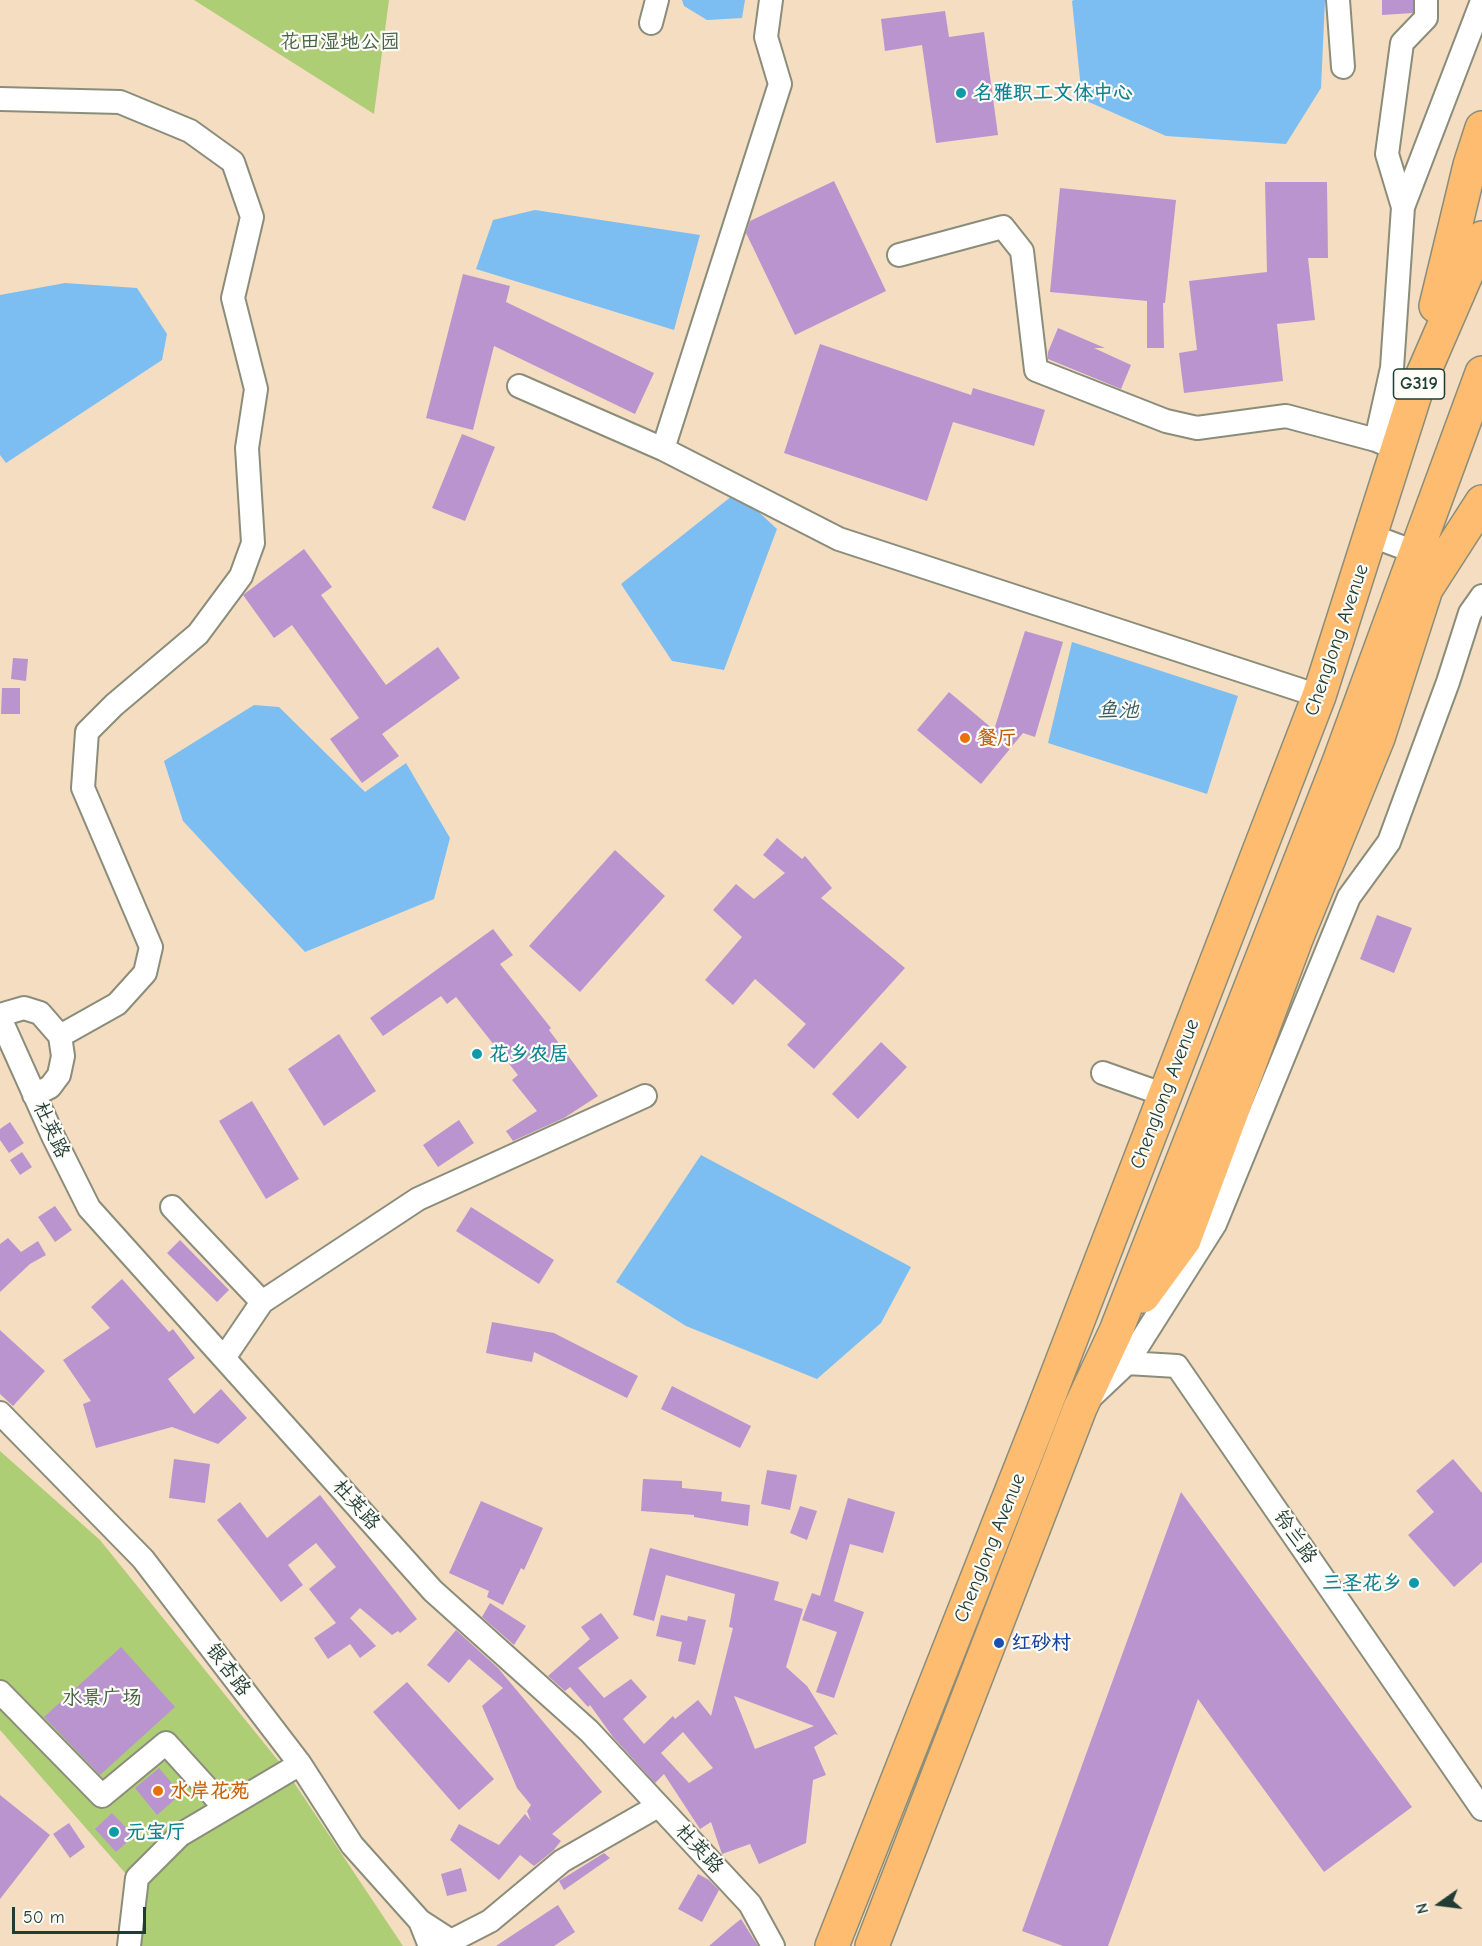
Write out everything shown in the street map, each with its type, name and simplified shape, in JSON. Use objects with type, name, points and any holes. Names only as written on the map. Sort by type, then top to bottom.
[{"type":"highway","points":[[1417,388],[1470,165],[1482,128]]},
{"type":"highway","name":"Chenglong Avenue","points":[[832,1946],[1045,1408],[1319,696],[1372,536],[1387,445],[1417,388],[1482,238]]},
{"type":"highway","name":"Chenglong Avenue","points":[[872,1946],[1080,1408],[1116,1331],[1340,762],[1482,373]]},
{"type":"highway","points":[[1116,1331],[1184,1240],[1296,939],[1378,738],[1426,589],[1482,502]]},
{"type":"street","points":[[651,23],[657,0]]},
{"type":"street","points":[[663,449],[780,84],[766,37],[771,0]]},
{"type":"street","points":[[1338,0],[1343,67]]},
{"type":"street","points":[[1403,207],[1387,154],[1402,43],[1426,18],[1426,0]]},
{"type":"street","points":[[899,255],[1003,226],[1022,251],[1036,370],[1166,421],[1197,428],[1286,416],[1387,445],[1403,207],[1482,1]]},
{"type":"street","points":[[0,99],[120,102],[190,131],[233,162],[252,217],[245,256],[232,298],[256,389],[247,448],[253,543],[241,576],[198,634],[114,705],[87,732],[83,788],[151,947],[145,973],[117,1004],[60,1036]]},
{"type":"street","points":[[519,386],[663,449],[839,539],[1319,696]]},
{"type":"street","points":[[1372,536],[1415,552]]},
{"type":"street","points":[[1080,1408],[1127,1363],[1215,1224],[1348,897],[1389,842],[1448,682],[1470,613],[1482,596]]},
{"type":"street","points":[[0,1016],[24,1008],[40,1013],[60,1036],[63,1056],[59,1075],[51,1087],[34,1095]]},
{"type":"street","name":"杜英路","points":[[0,1016],[34,1095],[89,1208],[433,1591],[589,1731],[750,1904],[773,1946]]},
{"type":"street","points":[[1103,1072],[1164,1095]]},
{"type":"street","points":[[224,1358],[262,1302],[418,1200],[645,1096]]},
{"type":"street","points":[[172,1207],[262,1302]]},
{"type":"street","name":"铃兰路","points":[[1127,1363],[1177,1366],[1482,1809]]},
{"type":"street","name":"银杏路","points":[[0,1413],[143,1559],[300,1764],[352,1845],[420,1921],[430,1946]]},
{"type":"street","points":[[0,1692],[102,1796],[165,1743],[225,1808]]},
{"type":"street","points":[[129,1946],[137,1878],[180,1834],[300,1764]]},
{"type":"street","points":[[420,1921],[451,1941],[490,1921],[562,1861],[658,1806]]},
{"type":"green space","name":"花田湿地公园","points":[[194,0],[389,0],[374,114]]},
{"type":"green space","name":"水景广场","points":[[0,1451],[100,1540],[285,1769],[403,1946],[137,1946],[126,1874],[0,1730]]},
{"type":"water","points":[[682,0],[745,0],[742,18],[707,20],[684,6]]},
{"type":"water","points":[[1325,0],[1321,88],[1286,144],[1166,136],[1082,99],[1072,1]]},
{"type":"water","points":[[535,210],[700,235],[674,330],[476,269],[493,220]]},
{"type":"water","points":[[65,283],[137,288],[167,334],[162,360],[6,463],[0,455],[0,295]]},
{"type":"water","points":[[737,492],[777,529],[724,670],[672,661],[621,584]]},
{"type":"water","name":"鱼池","points":[[1072,642],[1238,696],[1207,794],[1048,743]]},
{"type":"water","points":[[254,705],[279,707],[365,792],[406,763],[450,838],[434,899],[305,952],[183,821],[164,761]]},
{"type":"water","points":[[701,1155],[911,1267],[881,1323],[817,1379],[686,1326],[616,1282]]},
{"type":"building","points":[[1382,0],[1413,0],[1413,13],[1382,15]]},
{"type":"building","name":"名雅职工文体中心","points":[[945,11],[949,37],[984,32],[998,135],[936,143],[922,45],[885,51],[881,19]]},
{"type":"building","points":[[834,181],[886,291],[795,335],[746,233],[750,221]]},
{"type":"building","points":[[1265,182],[1327,182],[1328,258],[1308,258],[1315,320],[1277,324],[1283,381],[1184,393],[1179,353],[1197,350],[1189,281],[1267,272]]},
{"type":"building","points":[[1060,188],[1176,200],[1165,303],[1163,303],[1164,348],[1147,348],[1147,301],[1050,292]]},
{"type":"building","points":[[463,274],[510,286],[506,302],[654,373],[635,414],[494,346],[473,430],[426,418]]},
{"type":"building","points":[[1058,328],[1105,348],[1094,348],[1131,365],[1121,389],[1048,359],[1048,352]]},
{"type":"building","points":[[820,344],[971,395],[973,388],[1045,410],[1034,446],[953,422],[927,501],[784,453]]},
{"type":"building","points":[[462,434],[495,447],[465,521],[432,508]]},
{"type":"building","points":[[304,549],[332,587],[321,595],[386,685],[438,647],[460,678],[382,734],[399,756],[362,783],[330,739],[359,718],[292,625],[274,638],[243,595]]},
{"type":"building","points":[[1025,631],[1063,642],[1035,737],[1023,733],[981,784],[917,730],[949,692],[994,730]]},
{"type":"building","points":[[13,658],[28,659],[26,681],[11,679]]},
{"type":"building","points":[[2,688],[20,688],[20,714],[1,714]]},
{"type":"building","points":[[777,838],[802,859],[805,856],[832,888],[821,898],[905,968],[814,1069],[787,1045],[806,1024],[755,979],[733,1005],[705,980],[742,937],[713,910],[736,884],[754,899],[785,873],[763,855]]},
{"type":"building","points":[[615,850],[665,896],[580,992],[529,946]]},
{"type":"building","points":[[1377,915],[1412,928],[1394,973],[1360,959]]},
{"type":"building","points":[[493,929],[513,955],[500,964],[551,1028],[549,1030],[598,1096],[564,1118],[513,1141],[506,1131],[537,1111],[512,1080],[518,1075],[456,997],[447,1004],[441,996],[383,1036],[370,1018]]},
{"type":"building","points":[[339,1034],[376,1091],[324,1126],[288,1069]]},
{"type":"building","points":[[881,1042],[907,1067],[858,1119],[832,1094]]},
{"type":"building","points":[[252,1101],[299,1179],[266,1199],[219,1121]]},
{"type":"building","points":[[459,1120],[474,1143],[438,1167],[423,1145]]},
{"type":"building","points":[[10,1122],[24,1143],[9,1153],[0,1140],[0,1129]]},
{"type":"building","points":[[22,1152],[32,1167],[20,1175],[10,1160]]},
{"type":"building","points":[[55,1206],[72,1230],[55,1242],[38,1217]]},
{"type":"building","points":[[471,1207],[554,1260],[539,1284],[456,1231]]},
{"type":"building","points":[[8,1238],[21,1252],[38,1241],[46,1255],[30,1264],[0,1292],[0,1244]]},
{"type":"building","points":[[180,1240],[229,1290],[217,1302],[167,1253]]},
{"type":"building","points":[[122,1279],[169,1332],[173,1329],[195,1358],[168,1379],[194,1414],[221,1389],[247,1418],[218,1444],[172,1427],[96,1448],[83,1404],[91,1401],[63,1360],[110,1328],[91,1307]]},
{"type":"building","points":[[492,1322],[554,1333],[638,1376],[627,1398],[534,1352],[532,1362],[486,1353]]},
{"type":"building","points":[[0,1330],[45,1371],[13,1406],[0,1394]]},
{"type":"building","points":[[672,1386],[751,1426],[740,1448],[661,1409]]},
{"type":"building","points":[[174,1459],[210,1464],[205,1503],[169,1498]]},
{"type":"building","points":[[1453,1459],[1482,1493],[1482,1562],[1454,1587],[1408,1535],[1434,1512],[1416,1491]]},
{"type":"building","points":[[767,1470],[797,1475],[790,1510],[761,1504]]},
{"type":"building","points":[[643,1479],[682,1481],[682,1488],[722,1492],[721,1501],[750,1505],[748,1526],[694,1517],[694,1515],[641,1511]]},
{"type":"building","points":[[1181,1492],[1412,1807],[1324,1872],[1198,1699],[1108,1946],[1063,1946],[1022,1931]]},
{"type":"building","points":[[320,1495],[417,1619],[400,1633],[398,1631],[392,1635],[360,1608],[350,1618],[376,1646],[360,1658],[350,1644],[328,1659],[314,1638],[336,1623],[309,1589],[336,1567],[316,1543],[288,1565],[303,1585],[281,1602],[217,1520],[240,1502],[267,1538]]},
{"type":"building","points":[[848,1498],[895,1512],[883,1553],[850,1544],[834,1601],[864,1612],[834,1698],[816,1692],[837,1632],[802,1620],[812,1593],[820,1596]]},
{"type":"building","points":[[481,1501],[543,1528],[524,1570],[521,1568],[503,1605],[487,1597],[489,1591],[449,1573]]},
{"type":"building","points":[[800,1506],[817,1511],[807,1540],[790,1533]]},
{"type":"building","points":[[650,1548],[779,1582],[774,1600],[803,1609],[786,1667],[807,1686],[838,1735],[835,1734],[814,1747],[826,1775],[813,1780],[806,1843],[759,1864],[750,1844],[722,1854],[711,1822],[700,1829],[664,1774],[655,1783],[613,1737],[590,1705],[588,1707],[570,1687],[565,1691],[548,1676],[590,1639],[581,1627],[601,1613],[619,1638],[578,1668],[604,1698],[631,1679],[647,1697],[623,1719],[644,1744],[673,1716],[675,1719],[698,1700],[711,1716],[733,1628],[729,1627],[735,1594],[666,1575],[654,1621],[633,1615]],"holes":[[[734,1696],[814,1726],[755,1749]],[[683,1732],[713,1768],[689,1783],[661,1753]]]},
{"type":"building","points":[[490,1603],[526,1626],[514,1645],[482,1617]]},
{"type":"building","points":[[661,1615],[687,1621],[688,1616],[706,1620],[695,1665],[678,1661],[682,1642],[656,1636]]},
{"type":"building","points":[[456,1630],[498,1668],[602,1792],[552,1834],[561,1841],[553,1851],[534,1866],[520,1855],[499,1880],[450,1840],[459,1824],[499,1845],[525,1814],[531,1821],[527,1811],[531,1805],[517,1788],[482,1706],[503,1688],[469,1659],[449,1683],[427,1665]]},
{"type":"building","points":[[121,1647],[175,1707],[100,1775],[44,1717]]},
{"type":"building","points":[[407,1682],[494,1779],[459,1810],[373,1712]]},
{"type":"building","name":"水岸花苑","points":[[159,1768],[181,1794],[157,1815],[135,1788]]},
{"type":"building","points":[[0,1795],[50,1835],[0,1899]]},
{"type":"building","name":"元宝厅","points":[[112,1813],[134,1836],[116,1852],[95,1829]]},
{"type":"building","points":[[69,1823],[85,1847],[70,1858],[53,1834]]},
{"type":"building","points":[[604,1853],[610,1858],[564,1890],[559,1881]]},
{"type":"building","points":[[461,1868],[467,1891],[447,1896],[441,1874]]},
{"type":"building","points":[[698,1874],[709,1880],[719,1890],[702,1922],[678,1909]]},
{"type":"building","points":[[558,1905],[575,1932],[554,1946],[496,1946]]},
{"type":"building","points":[[741,1919],[758,1946],[709,1946],[731,1927]]},
{"type":"place","name":"名雅职工文体中心","points":[[961,93]]},
{"type":"place","name":"餐厅","points":[[965,738]]},
{"type":"place","name":"花乡农居","points":[[477,1054]]},
{"type":"place","name":"三圣花乡","points":[[1414,1583]]},
{"type":"place","name":"红砂村","points":[[999,1643]]},
{"type":"place","name":"水岸花苑","points":[[158,1791]]},
{"type":"place","name":"元宝厅","points":[[114,1832]]}]
